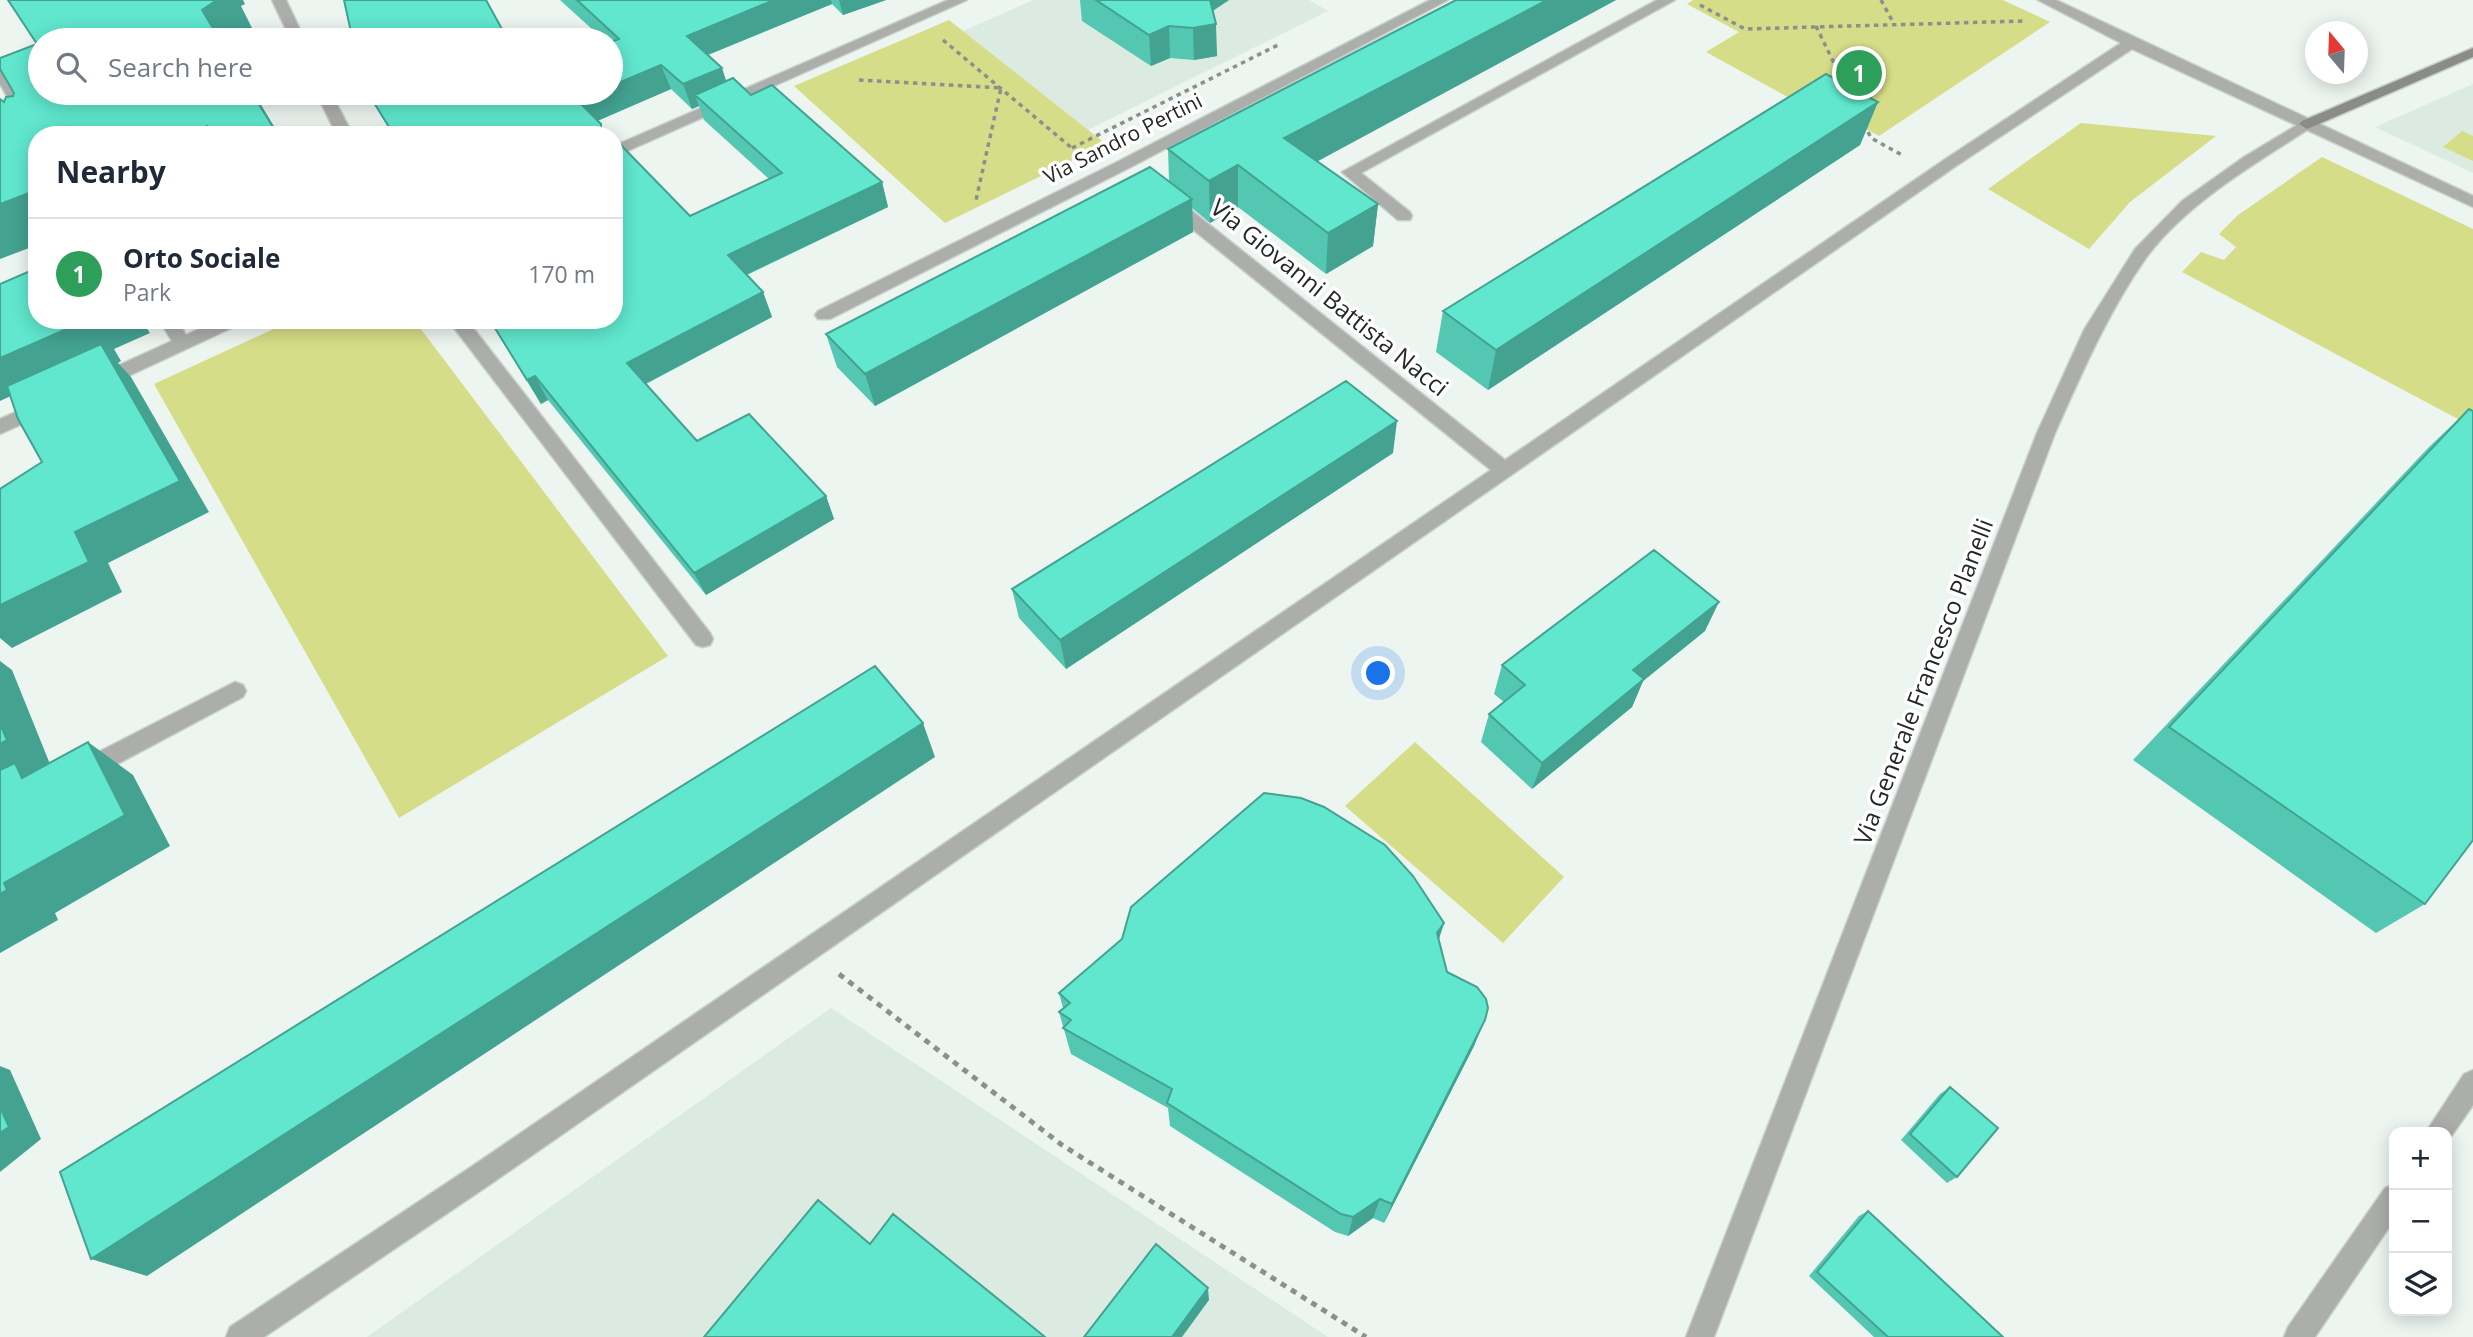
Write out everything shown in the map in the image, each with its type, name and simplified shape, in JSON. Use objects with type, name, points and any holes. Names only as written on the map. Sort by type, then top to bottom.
[{"type":"main road","points":[[2307,124],[2473,52]]},
{"type":"street","points":[[623,148],[960,0]]},
{"type":"street","name":"Via Sandro Pertini","points":[[824,315],[1103,175],[1129,169],[1441,0]]},
{"type":"street","points":[[1404,216],[1350,172],[1668,0]]},
{"type":"street","points":[[2045,0],[2131,43],[2473,202]]},
{"type":"street","points":[[284,1],[294,28]]},
{"type":"street","points":[[240,1337],[483,1174],[1935,174],[2131,43]]},
{"type":"street","points":[[0,71],[32,126]]},
{"type":"street","points":[[330,105],[340,126]]},
{"type":"street","name":"Via Generale Francesco Planelli","points":[[1700,1337],[2046,433],[2093,330],[2141,253],[2188,205],[2250,160],[2307,124]]},
{"type":"street","name":"Via Giovanni Battista Nacci","points":[[1156,191],[1504,470]]},
{"type":"street","points":[[173,329],[182,344]]},
{"type":"street","points":[[85,388],[214,329]]},
{"type":"street","points":[[464,329],[703,639]]},
{"type":"street","points":[[0,427],[61,399]]},
{"type":"street","points":[[70,778],[235,691]]},
{"type":"street","points":[[2442,1127],[2473,1083]]},
{"type":"street","points":[[2298,1337],[2389,1204]]},
{"type":"path","points":[[1881,0],[1894,24]]},
{"type":"path","points":[[1698,4],[1745,29],[2085,20]]},
{"type":"path","points":[[919,19],[1103,175]]},
{"type":"path","points":[[1816,26],[1846,88]]},
{"type":"path","points":[[855,79],[1001,88]]},
{"type":"path","points":[[967,243],[1001,88]]},
{"type":"path","points":[[1858,113],[1871,138],[1935,174]]},
{"type":"path","points":[[809,948],[864,995],[1062,1145],[1366,1337]]},
{"type":"shaded area","points":[[1033,0],[1309,0],[1328,11],[1088,130],[963,31]]},
{"type":"shaded area","points":[[2473,84],[2473,173],[2375,127]]},
{"type":"shaded area","points":[[831,1008],[1328,1337],[367,1337]]},
{"type":"green space","points":[[1693,0],[2003,0],[2050,22],[1879,136],[1803,94],[1793,100],[1706,52],[1739,32],[1687,4]]},
{"type":"green space","points":[[949,20],[1106,144],[945,223],[794,86]]},
{"type":"green space","points":[[2081,123],[2216,136],[2130,202],[2089,249],[1988,189]]},
{"type":"green space","points":[[2462,131],[2473,136],[2473,161],[2443,147]]},
{"type":"green space","points":[[2322,157],[2473,229],[2473,427],[2182,272],[2201,252],[2224,260],[2236,247],[2219,234],[2238,215]]},
{"type":"green space","points":[[273,329],[421,329],[668,656],[399,818],[154,384]]},
{"type":"green space","points":[[1415,742],[1564,877],[1503,943],[1345,806]]},
{"type":"building","points":[[8,0],[217,0],[202,10],[213,28],[28,28],[28,30]]},
{"type":"building","points":[[344,0],[486,0],[501,28],[350,28]]},
{"type":"building","points":[[577,0],[774,0],[687,36],[722,68],[683,84],[661,65],[623,81],[623,28],[607,28]]},
{"type":"building","points":[[1096,0],[1210,0],[1216,24],[1193,28],[1169,26],[1149,35]]},
{"type":"building","points":[[1456,0],[1547,0],[1284,138],[1378,204],[1328,233],[1238,165],[1209,181],[1168,149]]},
{"type":"building","points":[[28,47],[28,105],[259,105],[272,126],[28,126],[28,193],[0,204],[0,99],[4,102],[6,97],[13,96],[14,93],[0,69],[0,58]]},
{"type":"building","points":[[1826,74],[1878,102],[1496,350],[1443,311]]},
{"type":"building","points":[[733,78],[751,95],[772,85],[882,182],[728,255],[763,292],[627,363],[697,441],[749,414],[826,496],[694,573],[535,376],[527,380],[496,329],[623,329],[623,147],[690,216],[782,173],[695,95]]},
{"type":"building","points":[[375,105],[582,105],[601,124],[601,126],[388,126]]},
{"type":"building","points":[[1150,167],[1192,199],[865,374],[826,334]]},
{"type":"building","points":[[28,272],[28,329],[67,329],[0,358],[0,284]]},
{"type":"building","points":[[101,344],[180,481],[75,532],[89,562],[0,605],[0,489],[42,462],[18,419],[7,386]]},
{"type":"building","points":[[1346,381],[1397,421],[1060,640],[1012,589]]},
{"type":"building","points":[[2469,409],[2473,411],[2473,840],[2425,904],[2169,727]]},
{"type":"building","points":[[1654,550],[1719,602],[1633,670],[1644,679],[1542,763],[1489,714],[1525,685],[1502,665]]},
{"type":"building","points":[[875,666],[923,723],[91,1259],[60,1172]]},
{"type":"building","points":[[0,724],[7,740],[0,744]]},
{"type":"building","points":[[88,742],[125,815],[4,883],[7,890],[0,894],[0,770],[15,763],[22,778]]},
{"type":"building","points":[[1264,793],[1301,798],[1324,807],[1385,845],[1413,876],[1444,923],[1437,933],[1447,972],[1477,987],[1486,999],[1488,1008],[1485,1020],[1392,1204],[1380,1199],[1353,1217],[1341,1214],[1167,1103],[1172,1089],[1063,1028],[1071,1020],[1059,1012],[1070,1003],[1059,993],[1122,939],[1131,907]]},
{"type":"building","points":[[1950,1087],[1998,1128],[1957,1177],[1910,1134]]},
{"type":"building","points":[[0,1107],[9,1127],[0,1133]]},
{"type":"building","points":[[818,1200],[870,1244],[893,1214],[1045,1337],[704,1337]]},
{"type":"building","points":[[1868,1211],[2003,1337],[1888,1337],[1817,1272]]},
{"type":"building","points":[[1156,1244],[1208,1288],[1172,1337],[1084,1337]]},
{"type":"place","name":"Orto Sociale","points":[[1859,73]]}]
